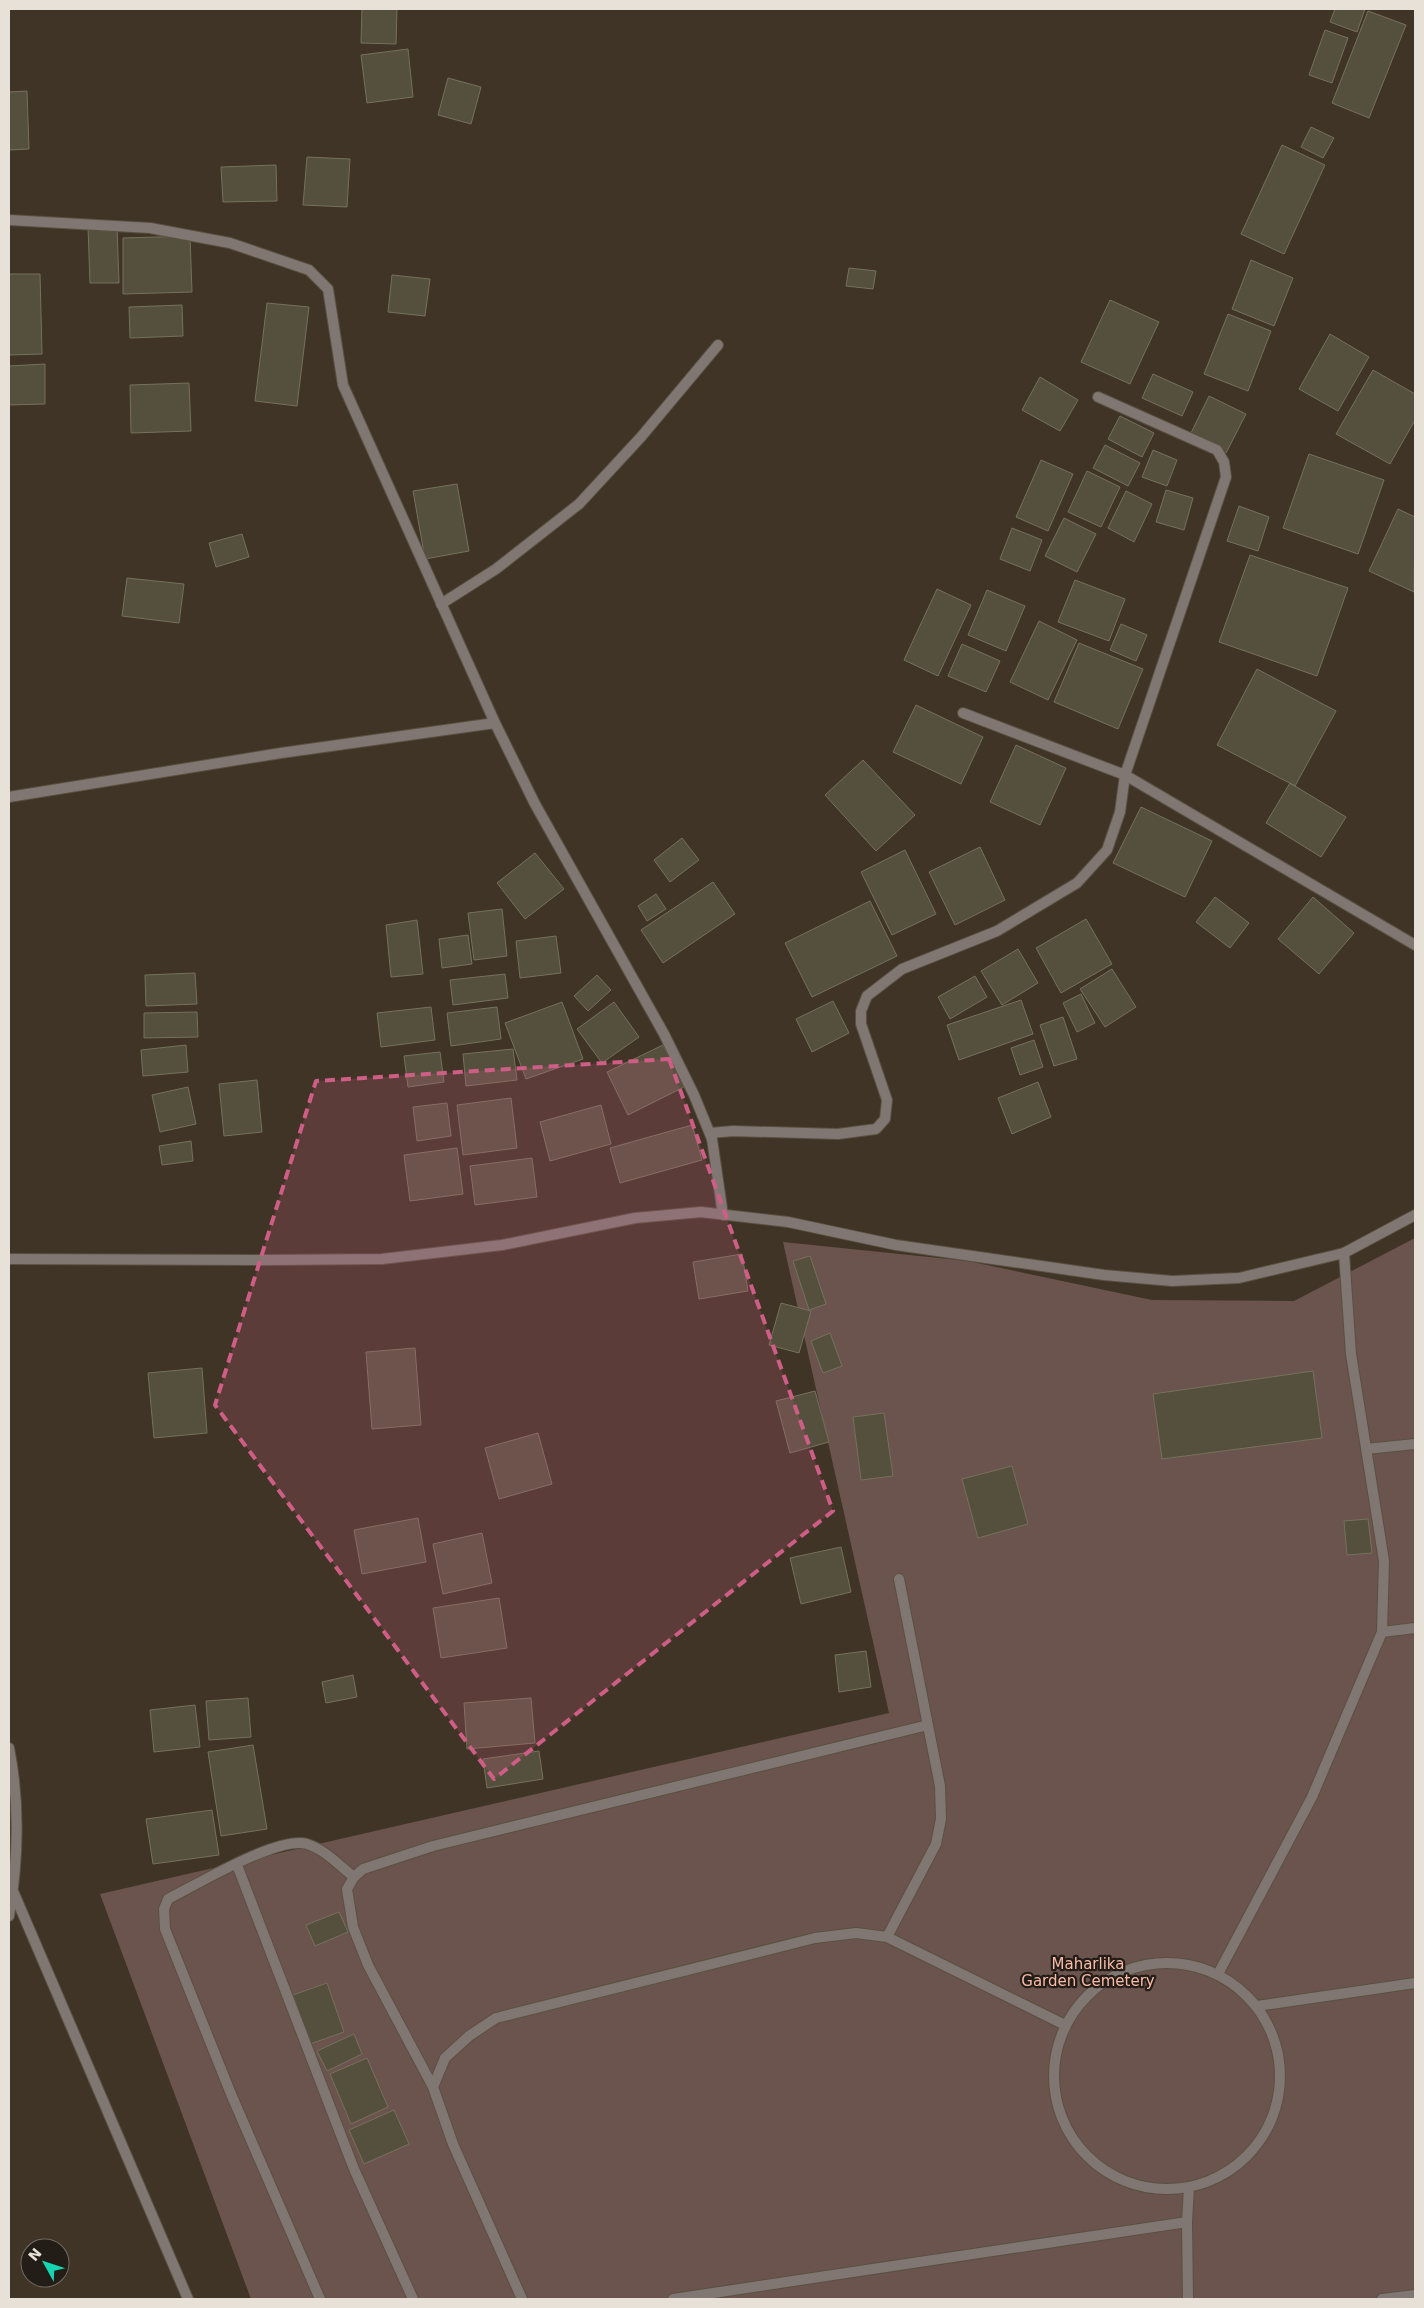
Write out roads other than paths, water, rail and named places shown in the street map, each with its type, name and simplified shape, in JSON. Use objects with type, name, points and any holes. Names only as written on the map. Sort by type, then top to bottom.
[{"type":"street","points":[[9,220],[150,228],[230,243],[309,270],[328,289],[343,385],[495,723],[535,804],[664,1034],[694,1095],[710,1133],[723,1215]]},
{"type":"street","points":[[441,604],[496,568],[579,504],[641,437],[718,345]]},
{"type":"street","points":[[710,1133],[733,1131],[838,1134],[876,1129],[885,1119],[887,1100],[861,1024],[862,1011],[867,996],[902,969],[997,931],[1077,883],[1107,850],[1120,812],[1125,775],[1226,477],[1224,462],[1216,450],[1098,397]]},
{"type":"street","points":[[963,712],[1125,775],[1415,945]]},
{"type":"street","points":[[9,797],[281,753],[495,723]]},
{"type":"street","points":[[9,1258],[382,1259],[502,1245],[635,1218],[701,1212],[788,1222],[906,1247],[1172,1282],[1239,1278],[1344,1253],[1415,1215]]},
{"type":"street","points":[[1218,1974],[1312,1797],[1382,1632],[1384,1561],[1351,1354],[1344,1253]]},
{"type":"street","points":[[1366,1449],[1415,1444]]},
{"type":"street","points":[[888,1937],[936,1844],[942,1819],[940,1786],[899,1579]]},
{"type":"street","points":[[1382,1632],[1415,1628]]},
{"type":"street","points":[[522,2299],[452,2144],[433,2087],[393,2016],[368,1965],[353,1927],[347,1889],[354,1877],[364,1869],[375,1864],[433,1846],[928,1725]]},
{"type":"street","points":[[9,1748],[16,1810],[13,1890],[9,1916]]},
{"type":"street","points":[[320,2299],[231,2094],[165,1929],[164,1909],[168,1899],[270,1849],[290,1843],[306,1844],[323,1853],[354,1877]]},
{"type":"street","points":[[237,1865],[354,2169],[413,2299]]},
{"type":"street","points":[[13,1890],[188,2299]]},
{"type":"street","points":[[433,2087],[445,2058],[469,2036],[496,2018],[815,1938],[856,1933],[888,1937],[1065,2025]]},
{"type":"street","points":[[1169,1962],[1194,1965],[1218,1974],[1239,1988],[1257,2006],[1270,2028],[1278,2052],[1280,2078],[1276,2103],[1268,2127],[1254,2148],[1235,2166],[1214,2179],[1189,2187],[1164,2189],[1131,2183],[1115,2177],[1094,2163],[1076,2145],[1063,2123],[1055,2100],[1056,2049],[1065,2025],[1079,2004],[1091,1992],[1119,1972],[1143,1964],[1169,1962]]},
{"type":"street","points":[[1257,2006],[1415,1983]]},
{"type":"street","points":[[1188,2299],[1187,2222],[1189,2187]]},
{"type":"street","points":[[673,2299],[1187,2222]]},
{"type":"street","points":[[1382,2299],[1415,2295]]},
{"type":"park label","name":"Maharlika Garden Cemetery","points":[[1088,1972]]}]
